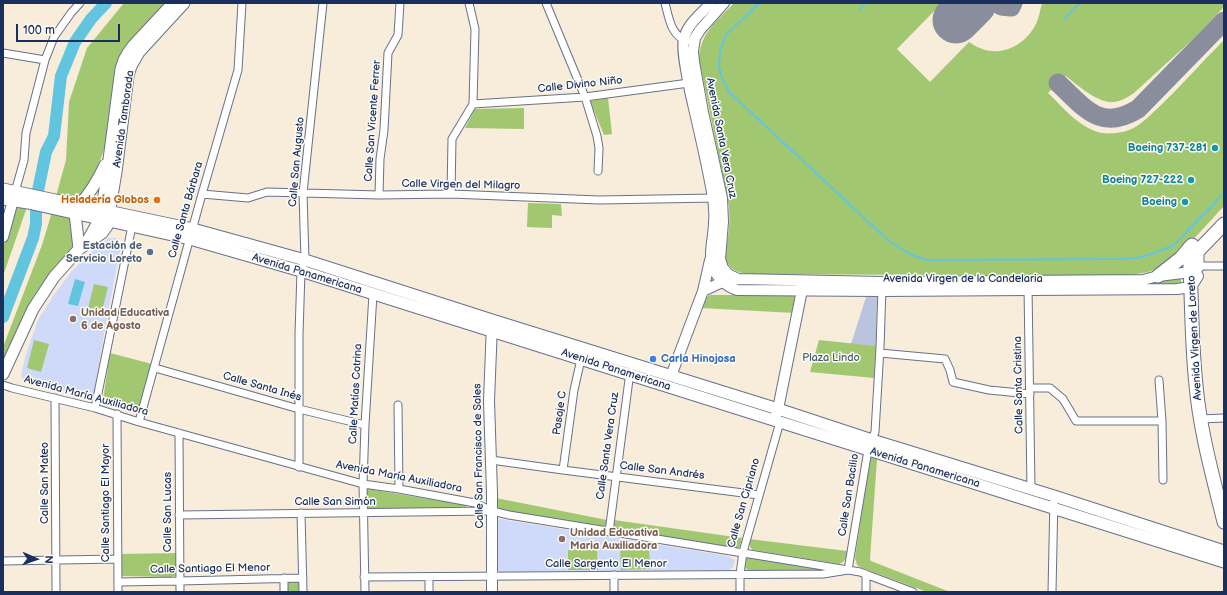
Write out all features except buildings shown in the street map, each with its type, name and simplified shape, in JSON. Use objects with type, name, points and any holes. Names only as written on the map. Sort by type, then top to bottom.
[{"type":"highway","points":[[1194,249],[1224,212]]},
{"type":"highway","points":[[1158,276],[1224,224]]},
{"type":"highway","name":"Avenida Virgen de Loreto","points":[[1194,249],[1197,252],[1191,288],[1196,384],[1224,486]]},
{"type":"highway","name":"Avenida Virgen de Loreto","points":[[1195,271],[1208,453],[1224,522]]},
{"type":"main road","name":"Avenida Tamborada","points":[[105,215],[110,153],[119,81],[124,60],[133,46],[173,3]]},
{"type":"main road","name":"Avenida Tamborada","points":[[3,374],[33,309],[44,291],[54,277],[83,247],[105,215],[116,172],[128,76],[131,66],[140,52],[184,3]]},
{"type":"main road","name":"Avenida Santa Vera Cruz","points":[[711,3],[691,23],[684,40],[685,62],[723,222],[720,259],[723,268],[728,274],[738,280]]},
{"type":"main road","name":"Avenida Santa Vera Cruz","points":[[711,258],[717,198],[694,62],[694,42],[705,23],[724,3]]},
{"type":"main road","points":[[83,247],[77,209],[90,194],[96,184],[110,153]]},
{"type":"main road","name":"Avenida Panamericana","points":[[3,189],[10,197],[54,204],[305,260],[491,325],[581,359],[777,421],[1031,489],[1224,551]]},
{"type":"main road","points":[[3,237],[10,197]]},
{"type":"main road","name":"Avenida Panamericana","points":[[105,215],[132,226],[191,234],[373,294],[631,363],[778,409],[870,445],[1054,508],[1224,562]]},
{"type":"main road","points":[[711,258],[714,268],[724,282]]},
{"type":"main road","points":[[672,376],[703,291],[711,258]]},
{"type":"main road","name":"Avenida Virgen de la Candelaria","points":[[1028,286],[1143,280],[1158,276],[1195,271]]},
{"type":"main road","name":"Avenida Virgen de la Candelaria","points":[[703,291],[724,282],[738,280],[802,285],[1191,288]]},
{"type":"main road","name":"Avenida Virgen de la Candelaria","points":[[724,282],[731,288],[737,290],[802,285]]},
{"type":"main road","name":"Calle San Cipriano","points":[[777,421],[802,285]]},
{"type":"main road","name":"Calle San Francisco de Sales","points":[[491,325],[489,401],[492,511],[492,592]]},
{"type":"street","points":[[10,197],[24,160],[26,133],[45,60],[54,37],[80,3]]},
{"type":"street","name":"Calle Santa Bárbara","points":[[139,422],[238,70],[242,3]]},
{"type":"street","name":"Calle San Augusto","points":[[299,467],[301,271],[305,260],[303,193],[322,3]]},
{"type":"street","name":"Calle San Vicente Ferrer","points":[[379,194],[388,53],[398,35],[400,3]]},
{"type":"street","points":[[451,194],[452,139],[473,104],[475,29],[469,3]]},
{"type":"street","points":[[546,3],[585,97],[597,136],[599,148],[598,171]]},
{"type":"street","points":[[665,3],[671,25],[679,38],[694,42]]},
{"type":"street","points":[[3,53],[45,60]]},
{"type":"street","name":"Calle Divino Niño","points":[[473,104],[585,97],[689,83]]},
{"type":"street","name":"Calle Virgen del Milagro","points":[[202,194],[248,198],[267,192],[451,194],[599,200],[717,198]]},
{"type":"street","points":[[95,408],[132,226]]},
{"type":"street","points":[[1195,271],[1224,266]]},
{"type":"street","name":"Calle San Bacilio","points":[[848,570],[870,445],[875,432],[880,353],[882,286]]},
{"type":"street","name":"Calle Santa Cristina","points":[[1028,286],[1031,489]]},
{"type":"street","name":"Calle Matías Cotrina","points":[[365,592],[363,484],[373,294]]},
{"type":"street","points":[[880,353],[945,360],[950,370],[953,382],[989,390],[1030,391],[1050,388],[1063,399],[1076,421],[1162,421]]},
{"type":"street","name":"Pasaje C","points":[[563,470],[574,390],[581,359]]},
{"type":"street","name":"Calle Santa Vera Cruz","points":[[609,532],[631,363]]},
{"type":"street","name":"Calle Santa Inés","points":[[155,368],[299,409],[365,425]]},
{"type":"street","points":[[1159,380],[1162,421],[1163,480]]},
{"type":"street","name":"Avenida María Auxiliadora","points":[[3,385],[117,414],[139,422],[363,484],[475,503],[492,511],[509,515],[848,570],[866,574],[913,592]]},
{"type":"street","name":"Calle San Mateo","points":[[55,398],[56,592]]},
{"type":"street","points":[[398,405],[399,489]]},
{"type":"street","name":"Calle Santiago El Mayor","points":[[117,414],[118,592]]},
{"type":"street","points":[[1205,418],[1224,418]]},
{"type":"street","name":"Calle San Cipriano","points":[[740,592],[742,552],[759,494],[777,421]]},
{"type":"street","name":"Calle San Lucas","points":[[179,433],[180,592]]},
{"type":"street","name":"Calle San Andrés","points":[[491,460],[759,494]]},
{"type":"street","points":[[1052,592],[1054,496]]},
{"type":"street","name":"Calle San Simón","points":[[179,514],[492,511]]},
{"type":"street","points":[[301,513],[303,592]]},
{"type":"street","points":[[3,561],[118,559]]},
{"type":"street","name":"Calle Sargento El Menor","points":[[364,577],[822,574],[848,570]]},
{"type":"street","points":[[866,574],[866,592]]},
{"type":"street","points":[[614,575],[614,592]]},
{"type":"street","points":[[428,577],[429,592]]},
{"type":"street","points":[[284,578],[284,592]]},
{"type":"street","name":"Calle Santiago El Menor","points":[[118,582],[303,578]]},
{"type":"shaded area","name":"Unidad Educativa 6 de Agosto","points":[[109,238],[119,240],[121,246],[93,399],[23,380],[21,375],[26,354],[38,320],[53,296],[71,272],[90,253]]},
{"type":"shaded area","points":[[866,297],[877,297],[876,346],[851,344]]},
{"type":"shaded area","name":"Unidad Educativa Maria Auxiliadora","points":[[500,519],[728,556],[735,560],[733,567],[730,570],[500,572],[497,570],[496,520]]},
{"type":"green space","points":[[124,3],[167,3],[147,26],[101,158],[90,182],[82,195],[76,201],[56,196],[66,160],[69,102],[87,48]]},
{"type":"green space","points":[[734,3],[938,3],[940,5],[897,49],[930,82],[969,42],[988,51],[1005,50],[1020,43],[1032,31],[1036,24],[1042,3],[1224,3],[1224,7],[1192,40],[1134,93],[1125,99],[1114,102],[1102,100],[1088,93],[1066,76],[1048,93],[1072,117],[1086,127],[1102,133],[1126,131],[1141,123],[1158,108],[1224,40],[1224,206],[1189,244],[1168,262],[1148,272],[1132,275],[746,274],[737,271],[727,263],[726,251],[729,225],[729,206],[699,59],[702,42],[710,28]]},
{"type":"green space","points":[[608,98],[612,134],[604,135],[590,101]]},
{"type":"green space","points":[[524,108],[524,129],[465,128],[475,109]]},
{"type":"green space","points":[[528,203],[561,204],[562,216],[552,215],[552,228],[527,227]]},
{"type":"green space","points":[[17,206],[27,207],[3,276],[3,246],[8,236]]},
{"type":"green space","points":[[52,212],[72,217],[75,246],[49,275],[34,296],[3,361],[3,347],[42,245]]},
{"type":"green space","points":[[1180,278],[1181,283],[1178,285],[1037,287],[1161,281]]},
{"type":"green space","points":[[94,284],[108,287],[102,311],[88,308]]},
{"type":"green space","points":[[710,295],[798,295],[794,313],[701,308],[705,298]]},
{"type":"green space","points":[[34,340],[49,344],[41,372],[27,368]]},
{"type":"green space","name":"Plaza Lindo","points":[[819,340],[876,346],[874,378],[810,372]]},
{"type":"green space","points":[[110,353],[152,364],[139,410],[136,411],[105,402],[103,400]]},
{"type":"green space","points":[[870,457],[877,459],[871,561],[950,592],[927,592],[857,565],[855,558]]},
{"type":"green space","points":[[368,489],[465,505],[467,507],[370,510],[366,508],[366,492]]},
{"type":"green space","points":[[496,498],[607,520],[607,526],[604,528],[495,510]]},
{"type":"green space","points":[[614,520],[742,538],[740,546],[737,549],[613,529]]},
{"type":"green space","points":[[749,539],[847,551],[844,561],[839,564],[753,550],[750,547]]},
{"type":"green space","points":[[620,549],[649,549],[650,569],[621,570]]},
{"type":"green space","points":[[568,550],[597,550],[598,570],[568,570]]},
{"type":"green space","points":[[177,553],[177,573],[175,576],[121,576],[120,554]]},
{"type":"green space","points":[[747,557],[820,569],[818,571],[751,571],[745,568],[745,559]]},
{"type":"green space","points":[[287,582],[300,582],[301,592],[286,592]]},
{"type":"water","points":[[75,279],[85,282],[78,306],[68,304]]},
{"type":"waterway","points":[[3,317],[33,238],[36,224],[36,200],[46,152],[54,136],[61,76],[75,42],[91,19],[106,3]]},
{"type":"waterway","points":[[759,3],[726,35],[720,50],[719,67],[722,78],[729,92],[890,242],[912,255],[927,260],[1137,258],[1174,245],[1224,193]]},
{"type":"waterway","points":[[860,9],[866,3]]},
{"type":"waterway","points":[[1064,19],[1080,3]]},
{"type":"taxiway","points":[[1001,6],[1011,7],[1013,3]]},
{"type":"taxiway","points":[[1058,83],[1085,108],[1094,114],[1113,118],[1125,116],[1138,109],[1224,21]]},
{"type":"runway","points":[[956,20],[973,3]]},
{"type":"place","name":"Boeing 737-281","points":[[1215,148]]},
{"type":"place","name":"Boeing 727-222","points":[[1191,180]]},
{"type":"place","name":"Heladería Globos","points":[[157,200]]},
{"type":"place","name":"Boeing","points":[[1185,202]]},
{"type":"place","name":"Estación de Servicio Loreto","points":[[150,252]]},
{"type":"place","name":"Unidad Educativa 6 de Agosto","points":[[73,319]]},
{"type":"place","name":"Carla Hinojosa","points":[[653,359]]},
{"type":"place","name":"Unidad Educativa Maria Auxiliadora","points":[[562,539]]}]
